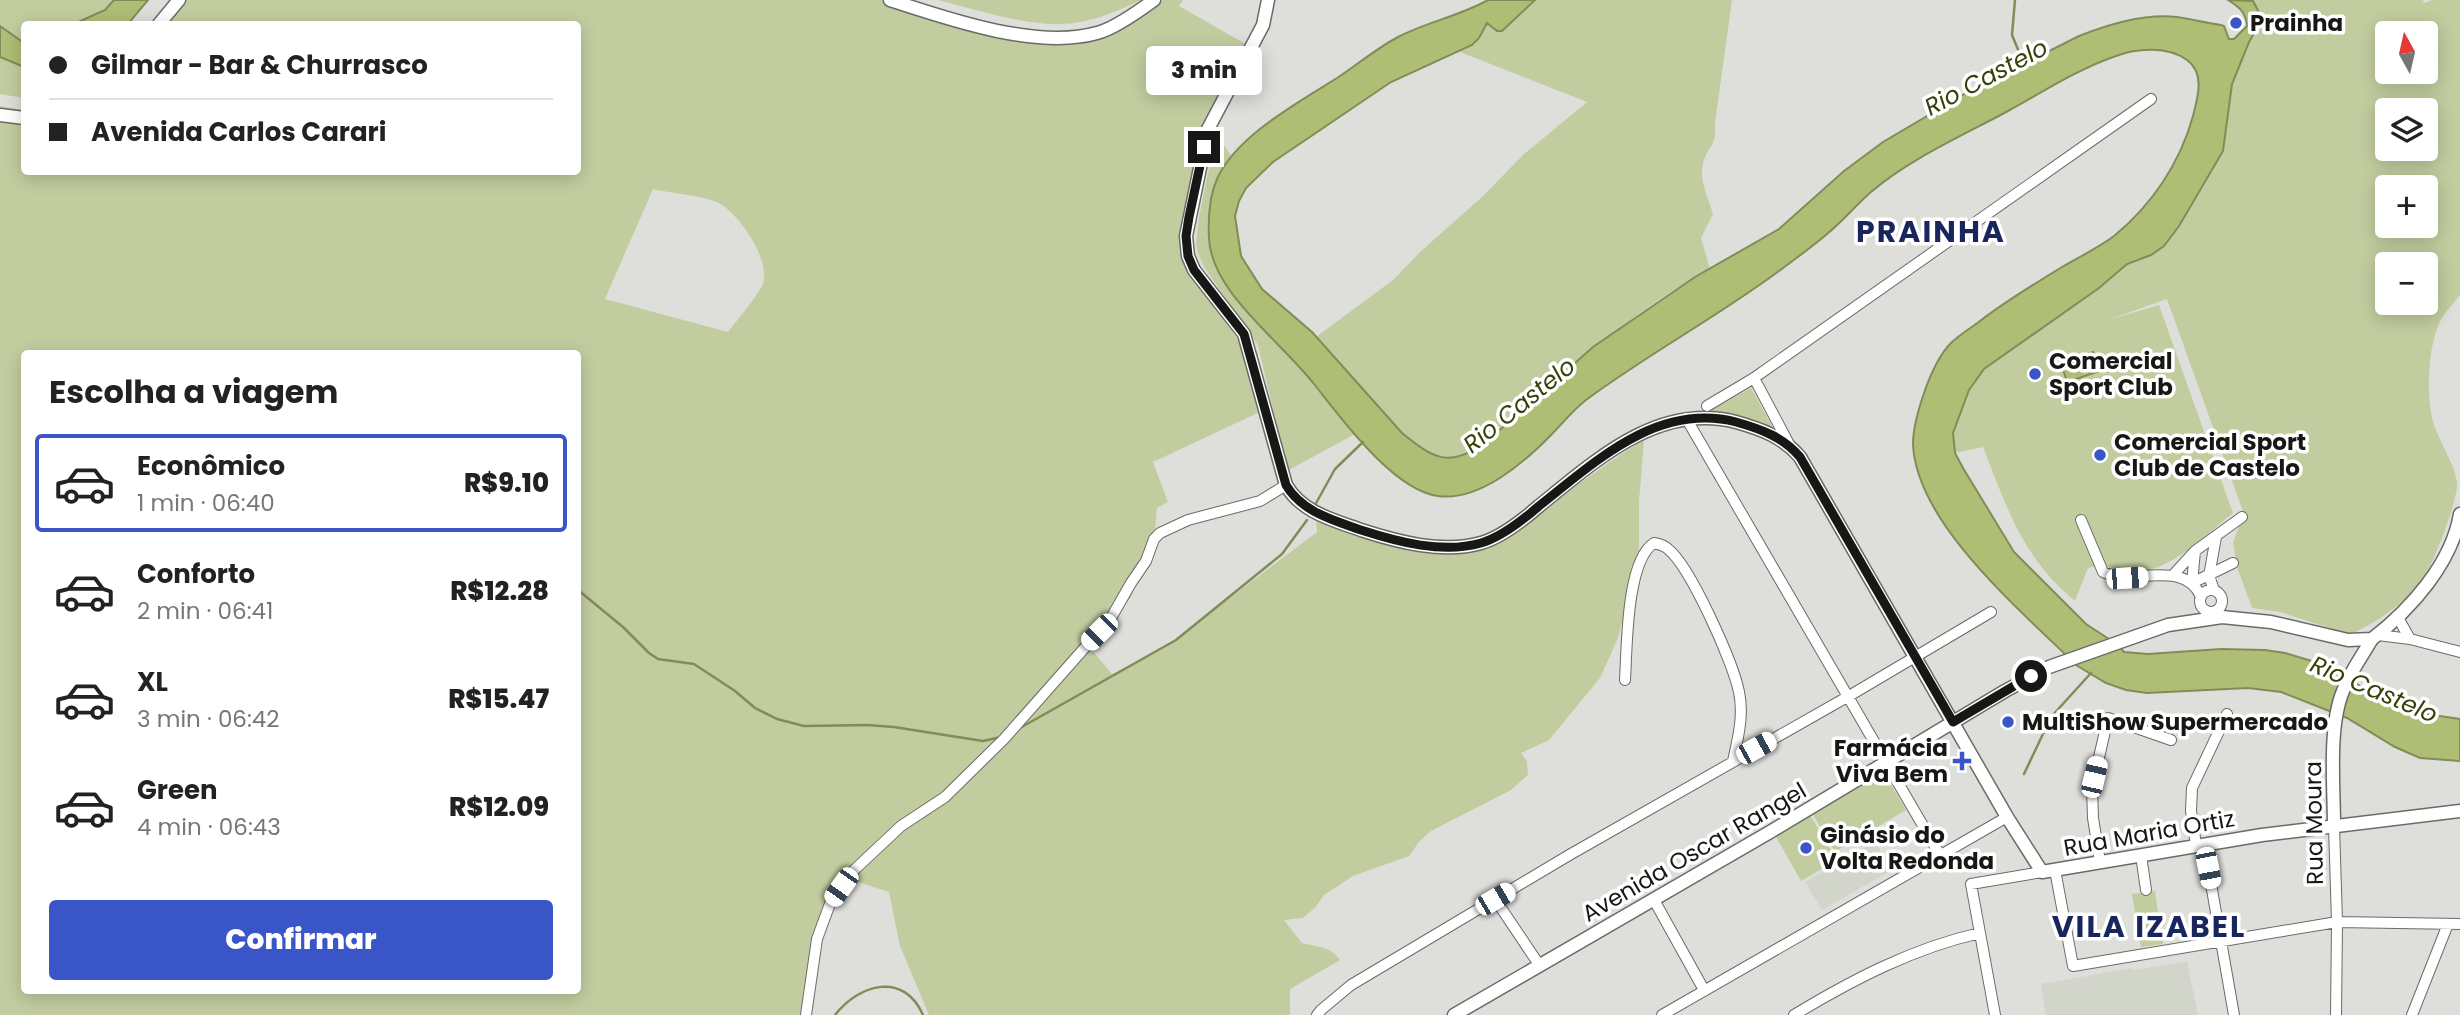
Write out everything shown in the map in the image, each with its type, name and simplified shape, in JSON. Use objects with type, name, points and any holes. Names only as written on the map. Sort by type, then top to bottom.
[{"type":"main road","points":[[162,21],[179,0]]},
{"type":"main road","points":[[890,0],[950,19],[998,30],[1069,38],[1100,33],[1153,0]]},
{"type":"main road","points":[[1268,0],[1263,25],[1208,129],[1186,236],[1188,256],[1194,270],[1244,334],[1286,485],[1298,501],[1319,515],[1363,531],[1424,546],[1469,546],[1506,531],[1602,455],[1652,429],[1686,418],[1700,417],[1727,420],[1762,430],[1789,444],[1808,470],[2007,817],[2048,871]]},
{"type":"main road","points":[[0,115],[21,118]]},
{"type":"main road","name":"Rua Moura","points":[[2334,826],[2335,719],[2342,693],[2352,670],[2375,637],[2423,589],[2447,555],[2454,540],[2460,514]]},
{"type":"main road","name":"Avenida Oscar Rangel","points":[[1454,1015],[1654,900],[2031,676],[2070,659],[2205,615],[2271,622],[2348,640],[2375,637]]},
{"type":"main road","name":"Rua Maria Ortiz","points":[[2048,871],[2200,845],[2460,811]]},
{"type":"street","points":[[1707,406],[1754,378],[2151,99]]},
{"type":"street","points":[[1754,378],[1789,444]]},
{"type":"street","points":[[1686,418],[1940,855]]},
{"type":"street","points":[[806,1015],[817,939],[831,901],[851,873],[901,826],[945,797],[1004,739],[1111,618],[1130,583],[1146,561],[1154,539],[1160,533],[1188,520],[1259,501],[1286,485]]},
{"type":"street","points":[[2173,575],[2195,551],[2242,517]]},
{"type":"street","points":[[2081,520],[2103,572],[2116,578],[2173,575],[2197,587],[2205,615],[2220,607]]},
{"type":"street","points":[[2216,537],[2209,573],[2214,590],[2221,597],[2220,607]]},
{"type":"street","points":[[1625,680],[1636,571],[1647,547],[1654,543],[1661,544],[1670,549],[1689,574],[1735,678],[1741,701],[1741,718],[1733,761]]},
{"type":"street","points":[[2192,583],[2195,551]]},
{"type":"street","points":[[2192,583],[2233,563]]},
{"type":"street","points":[[2201,597],[2207,590],[2214,590]]},
{"type":"street","points":[[2220,607],[2231,616]]},
{"type":"street","points":[[1317,1015],[1351,985],[1991,612]]},
{"type":"street","points":[[2397,616],[2410,639]]},
{"type":"street","points":[[2375,637],[2410,639],[2460,652]]},
{"type":"street","points":[[2227,714],[2192,788],[2191,811],[2221,941],[2234,1015]]},
{"type":"street","points":[[2101,862],[2093,818],[2092,788],[2108,718],[2171,740]]},
{"type":"street","points":[[1662,1015],[2007,817]]},
{"type":"street","name":"Rua Moura","points":[[2334,826],[2336,1015]]},
{"type":"street","points":[[2141,855],[2146,890]]},
{"type":"street","points":[[2048,871],[2073,966],[2337,922],[2460,924]]},
{"type":"street","name":"Rua Maria Ortiz","points":[[1980,933],[1971,884],[2048,871]]},
{"type":"street","points":[[1495,899],[1540,965]]},
{"type":"street","points":[[1654,900],[1704,990]]},
{"type":"street","points":[[2412,1015],[2448,924]]},
{"type":"street","points":[[1794,1015],[1866,975],[1905,957],[1980,933],[1995,1015]]},
{"type":"shaded area","points":[[0,0],[114,0],[94,16],[84,20],[21,21],[21,41],[0,26]]},
{"type":"shaded area","points":[[114,0],[148,0],[130,21],[81,21],[105,10]]},
{"type":"shaded area","points":[[183,0],[884,0],[1049,41],[1115,30],[1152,11],[1163,0],[1183,0],[1179,6],[1249,46],[1219,92],[1199,137],[1193,176],[1192,274],[1245,350],[1260,412],[1153,462],[1168,502],[1157,508],[1154,542],[1131,597],[1091,649],[1112,674],[1165,647],[1317,532],[1316,519],[1454,553],[1541,510],[1644,440],[1639,502],[1639,552],[1618,638],[1600,678],[1549,740],[1521,753],[1527,761],[1528,775],[1511,790],[1431,831],[1409,856],[1353,876],[1324,895],[1315,908],[1303,918],[1284,920],[1302,943],[1328,950],[1340,960],[1290,989],[1290,1015],[929,1015],[900,946],[889,892],[849,879],[823,921],[808,1015],[0,1015],[0,106],[21,110],[21,175],[581,175],[581,21],[166,21]],"holes":[[[653,189],[717,202],[734,216],[751,238],[762,262],[764,273],[761,288],[728,332],[605,299]]]},
{"type":"shaded area","points":[[938,0],[1141,0],[1083,22],[1048,24],[1016,20]]},
{"type":"shaded area","name":"Rio Castelo","points":[[1488,0],[1535,0],[1502,31],[1497,31],[1487,23],[1472,45],[1391,82],[1273,162],[1246,188],[1235,216],[1241,256],[1262,289],[1312,332],[1402,433],[1423,449],[1451,458],[1461,456],[1485,443],[1593,347],[1695,277],[1779,229],[1844,171],[1883,142],[1968,92],[2079,36],[2127,20],[2165,16],[2183,18],[2224,26],[2229,39],[2234,39],[2247,26],[2241,10],[2228,0],[2253,1],[2261,16],[2260,23],[2232,84],[2223,151],[2179,226],[2164,246],[2151,255],[2127,264],[2099,288],[1984,369],[1969,390],[1953,433],[1955,453],[2014,552],[2086,624],[2124,652],[2148,654],[2221,649],[2265,650],[2325,665],[2400,710],[2460,719],[2460,761],[2420,758],[2395,747],[2347,718],[2281,692],[2248,688],[2147,693],[2106,683],[2076,665],[1976,565],[1932,505],[1919,474],[1913,444],[1916,420],[1931,375],[1946,349],[1958,337],[2010,300],[2114,236],[2141,211],[2163,182],[2181,150],[2195,109],[2199,86],[2193,65],[2171,52],[2133,51],[2088,67],[1903,169],[1871,192],[1833,229],[1779,271],[1586,400],[1529,456],[1500,478],[1469,493],[1454,496],[1438,496],[1421,491],[1403,481],[1353,433],[1300,368],[1235,297],[1213,259],[1209,239],[1211,201],[1214,186],[1226,163],[1238,148],[1270,121],[1398,37]]},
{"type":"shaded area","points":[[1535,0],[1732,0],[1715,138],[1705,157],[1702,170],[1704,187],[1713,214],[1701,238],[1710,269],[1649,306],[1621,327],[1485,443],[1461,456],[1442,457],[1423,449],[1402,433],[1316,337],[1393,280],[1524,154],[1587,102],[1460,52],[1472,45],[1487,22],[1493,27],[1507,27]]},
{"type":"shaded area","points":[[2252,0],[2423,0],[2424,3],[2432,0],[2460,0],[2460,295],[2442,318],[2436,331],[2429,385],[2433,422],[2453,468],[2457,482],[2456,491],[2443,536],[2418,587],[2385,615],[2348,634],[2280,612],[2252,608],[2237,567],[2233,542],[2244,514],[2167,299],[2108,320],[2159,305],[2233,513],[2189,549],[2173,560],[2140,572],[2122,571],[2104,564],[2088,568],[2075,601],[2057,584],[2029,549],[2009,511],[1983,447],[1955,453],[1956,419],[1970,387],[1984,369],[2099,288],[2127,264],[2151,255],[2164,246],[2214,166],[2232,84],[2249,42],[2257,31],[2261,16]]},
{"type":"shaded area","points":[[0,26],[21,41],[21,66],[0,57]]},
{"type":"shaded area","points":[[0,57],[21,66],[21,98],[0,94]]},
{"type":"shaded area","points":[[1216,133],[1232,157],[1215,183],[1209,216],[1224,284],[1295,359],[1355,434],[1287,471],[1258,345],[1204,267],[1198,254],[1196,243],[1199,217]]},
{"type":"shaded area","points":[[2093,352],[2100,371],[2067,382],[2061,363]]},
{"type":"shaded area","points":[[1751,388],[1773,428],[1758,421],[1707,412]]},
{"type":"shaded area","points":[[1883,771],[1906,810],[1835,852],[1812,813]]},
{"type":"shaded area","name":"Ginásio do Volta Redonda","points":[[1810,815],[1837,860],[1801,881],[1775,835]]},
{"type":"shaded area","points":[[1875,842],[1892,870],[1822,910],[1805,882]]},
{"type":"shaded area","points":[[2155,891],[2163,944],[2141,947],[2132,894]]},
{"type":"shaded area","points":[[2187,962],[2198,1015],[2046,1015],[2041,984],[2132,968]]},
{"type":"waterway","points":[[2015,0],[2012,35],[2024,64]]},
{"type":"waterway","points":[[1315,505],[1335,469],[1363,442]]},
{"type":"waterway","points":[[1020,728],[1176,640],[1282,554],[1307,520]]},
{"type":"waterway","points":[[581,592],[658,659],[694,664],[755,708],[777,719],[804,726],[894,727],[983,741],[1001,737]]},
{"type":"waterway","points":[[2024,774],[2051,717],[2091,673]]},
{"type":"waterway","points":[[835,1015],[856,996],[881,987],[893,987],[905,992],[915,1001],[923,1015]]},
{"type":"place","name":"Prainha","points":[[2236,23]]},
{"type":"place","name":"Comercial Sport Club","points":[[2035,374]]},
{"type":"place","name":"Comercial Sport Club de Castelo","points":[[2100,455]]},
{"type":"place","name":"MultiShow Supermercado","points":[[2008,722]]},
{"type":"place","name":"Farmácia Viva Bem","points":[[1962,761]]},
{"type":"place","name":"Ginásio do Volta Redonda","points":[[1806,848]]},
{"type":"district","name":"PRAINHA","points":[[1931,231]]},
{"type":"district","name":"VILA IZABEL","points":[[2149,926]]},
{"type":"route","points":[[1204,147],[1186,236],[1188,256],[1203,283],[1244,334],[1286,485],[1298,501],[1319,515],[1363,531],[1424,546],[1469,546],[1506,531],[1602,455],[1623,442],[1664,424],[1686,418],[1727,420],[1775,436],[1789,444],[1800,457],[1953,722],[2031,676]]}]
